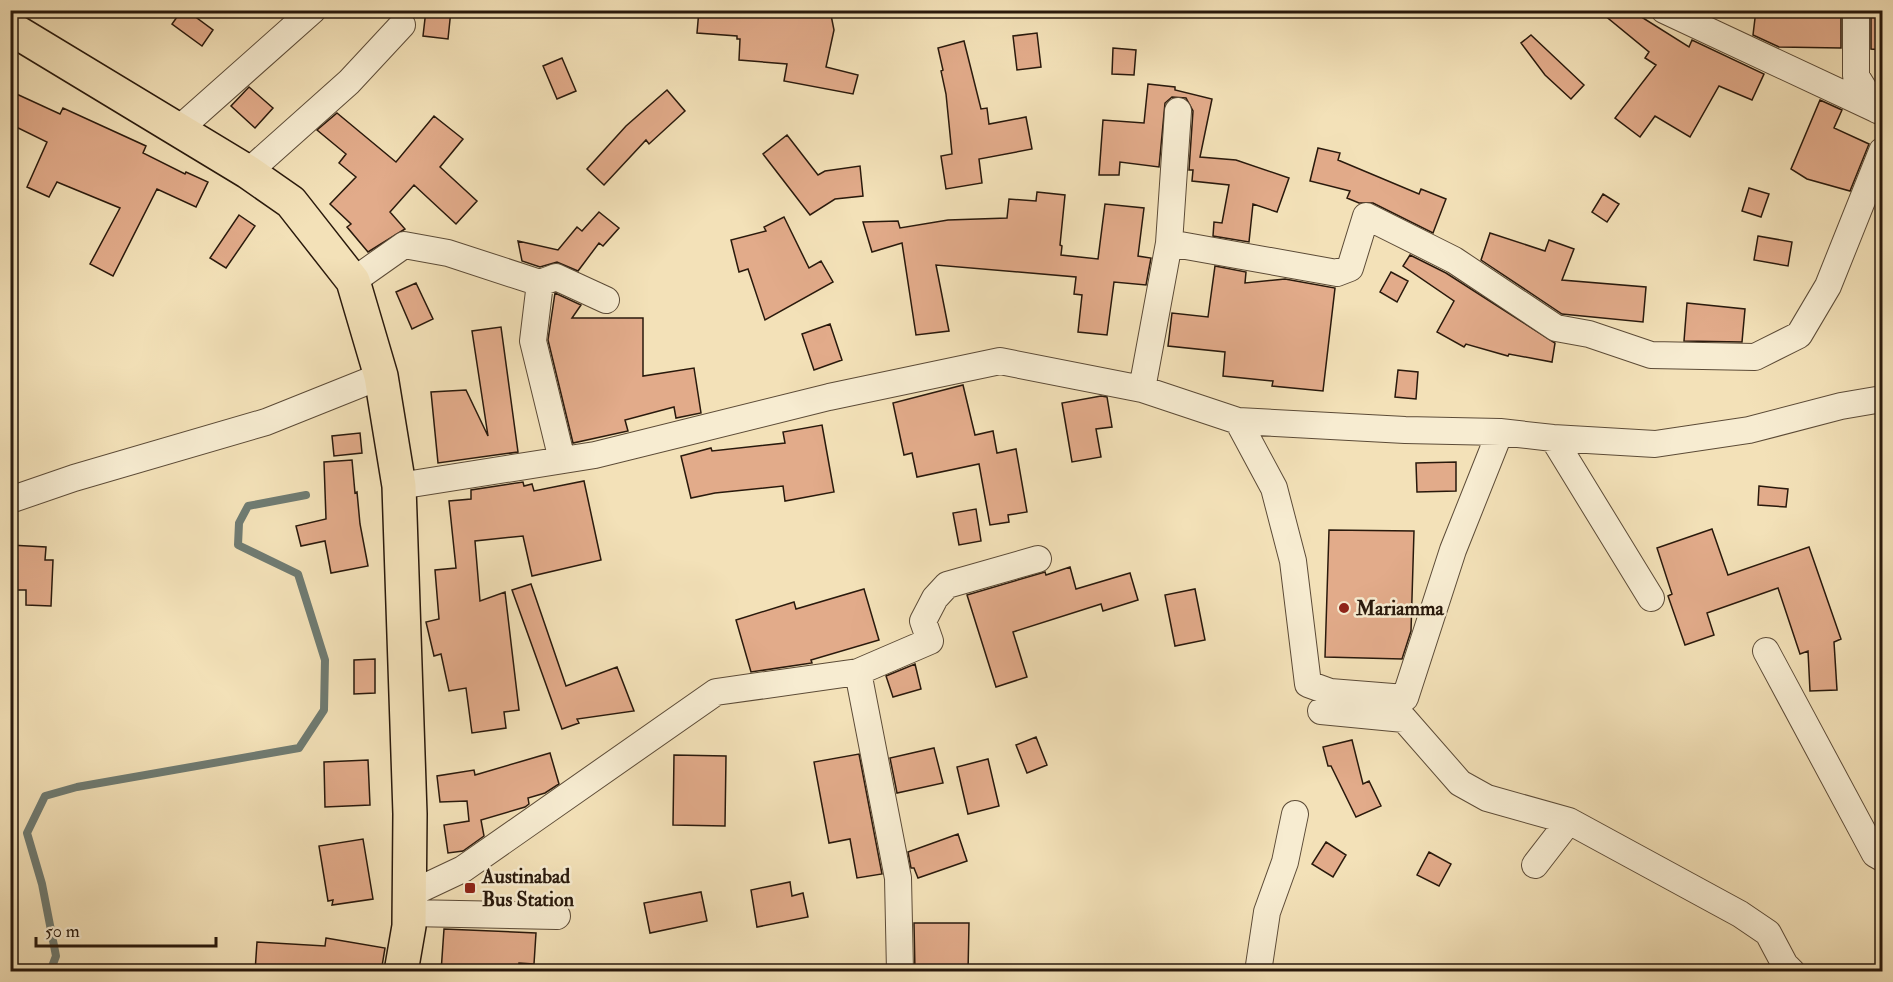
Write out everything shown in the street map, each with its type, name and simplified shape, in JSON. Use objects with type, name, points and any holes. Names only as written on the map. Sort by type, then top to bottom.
[{"type":"main road","points":[[10,28],[248,172],[291,202],[353,281],[381,376],[399,486],[410,814],[409,904],[401,972]]},
{"type":"street","points":[[178,130],[313,10]]},
{"type":"street","points":[[1664,10],[1880,111]]},
{"type":"street","points":[[1856,10],[1856,76],[1880,111]]},
{"type":"street","points":[[248,172],[349,82],[402,25]]},
{"type":"street","points":[[1142,389],[1169,243],[1178,111]]},
{"type":"street","points":[[1169,243],[1336,273],[1350,268],[1366,216],[1454,260],[1556,328],[1589,334],[1651,355],[1755,357],[1799,335],[1828,286],[1882,151]]},
{"type":"street","points":[[353,281],[404,245],[448,253],[540,283],[556,277],[606,300]]},
{"type":"street","points":[[540,283],[533,341],[562,460]]},
{"type":"street","points":[[399,486],[595,455],[829,397],[1000,361],[1142,389],[1238,421],[1405,430],[1500,432],[1553,438],[1655,444],[1749,430],[1841,406],[1882,399]]},
{"type":"street","points":[[10,500],[74,478],[266,422],[381,376]]},
{"type":"street","points":[[1238,421],[1274,488],[1293,561],[1308,684],[1330,692],[1405,698],[1453,550],[1500,432]]},
{"type":"street","points":[[1553,438],[1651,598]]},
{"type":"street","points":[[409,904],[716,692],[858,672],[930,641],[923,621],[935,598],[948,585],[1038,559]]},
{"type":"street","points":[[1766,651],[1875,854],[1882,858]]},
{"type":"street","points":[[858,672],[898,879],[900,972]]},
{"type":"street","points":[[1321,711],[1404,719],[1460,783],[1487,798],[1569,821],[1740,914],[1768,933],[1792,972]]},
{"type":"street","points":[[1258,972],[1267,912],[1285,862],[1294,814]]},
{"type":"street","points":[[1535,865],[1569,821]]},
{"type":"street","points":[[409,904],[557,916]]},
{"type":"building","points":[[182,10],[186,10],[213,30],[202,46],[172,24]]},
{"type":"building","points":[[426,10],[451,10],[448,39],[423,36]]},
{"type":"building","points":[[699,10],[831,15],[834,30],[826,67],[858,75],[853,94],[784,81],[787,64],[739,60],[740,39],[737,39],[737,36],[697,33]]},
{"type":"building","points":[[1598,10],[1649,10],[1643,18],[1689,47],[1692,40],[1764,74],[1752,100],[1719,86],[1690,137],[1655,116],[1640,137],[1615,118],[1656,65],[1645,58],[1649,52]]},
{"type":"building","points":[[1756,10],[1841,10],[1841,48],[1779,47],[1753,35]]},
{"type":"building","points":[[1871,10],[1882,10],[1882,50],[1871,49]]},
{"type":"building","points":[[1037,33],[1041,67],[1017,70],[1013,36]]},
{"type":"building","points":[[1531,35],[1584,85],[1571,99],[1545,75],[1521,43]]},
{"type":"building","points":[[964,41],[981,109],[987,108],[989,124],[1026,117],[1032,149],[979,159],[982,183],[946,189],[941,156],[952,154],[946,94],[941,71],[943,70],[938,48]]},
{"type":"building","points":[[1113,48],[1136,50],[1134,75],[1112,74]]},
{"type":"building","points":[[562,58],[576,91],[557,99],[543,66]]},
{"type":"building","points":[[1148,84],[1175,87],[1175,90],[1212,99],[1200,157],[1236,160],[1289,178],[1277,212],[1253,204],[1249,242],[1213,236],[1214,222],[1222,223],[1229,185],[1192,181],[1193,170],[1189,170],[1193,111],[1186,98],[1172,97],[1165,103],[1159,167],[1120,162],[1119,175],[1099,175],[1103,120],[1144,123]]},
{"type":"building","points":[[249,87],[273,108],[255,128],[231,106]]},
{"type":"building","points":[[667,90],[685,111],[649,144],[646,140],[604,185],[587,169],[626,126]]},
{"type":"building","points":[[10,91],[60,114],[63,108],[146,146],[143,153],[185,174],[186,172],[208,182],[196,207],[157,189],[113,276],[90,264],[120,208],[57,182],[49,197],[27,187],[47,142],[10,124]]},
{"type":"building","points":[[1820,100],[1842,110],[1834,128],[1869,144],[1850,191],[1807,179],[1791,169]]},
{"type":"building","points":[[337,113],[396,162],[434,116],[463,139],[440,167],[477,201],[456,224],[414,185],[390,212],[405,229],[368,252],[347,227],[351,224],[330,204],[356,177],[339,163],[346,154],[317,130]]},
{"type":"building","points":[[787,135],[818,175],[825,171],[860,166],[863,196],[835,199],[810,215],[763,154]]},
{"type":"building","points":[[1318,148],[1340,153],[1338,160],[1419,194],[1421,189],[1446,199],[1433,233],[1373,203],[1359,203],[1347,198],[1350,191],[1310,181]]},
{"type":"building","points":[[1749,188],[1769,194],[1761,217],[1742,211]]},
{"type":"building","points":[[1037,192],[1065,195],[1061,255],[1098,259],[1105,204],[1144,208],[1138,256],[1151,258],[1146,285],[1114,282],[1107,335],[1078,332],[1082,295],[1074,294],[1076,277],[936,265],[949,331],[916,335],[902,243],[872,252],[863,222],[898,221],[900,228],[948,220],[1007,218],[1009,199],[1036,201]]},
{"type":"building","points":[[1603,194],[1619,204],[1607,222],[1592,212]]},
{"type":"building","points":[[599,212],[619,228],[603,246],[599,243],[578,271],[557,262],[540,267],[522,261],[518,241],[558,250],[577,227],[582,231]]},
{"type":"building","points":[[239,215],[255,226],[226,268],[210,258]]},
{"type":"building","points":[[784,217],[809,268],[821,261],[833,282],[765,320],[748,269],[739,272],[731,240],[766,231],[764,227]]},
{"type":"building","points":[[1490,233],[1545,251],[1549,240],[1574,249],[1562,280],[1646,287],[1643,322],[1562,314],[1481,260]]},
{"type":"building","points":[[1758,236],[1792,242],[1788,266],[1754,260]]},
{"type":"building","points":[[1410,255],[1446,273],[1555,343],[1552,362],[1509,354],[1508,356],[1466,344],[1464,347],[1437,332],[1454,301],[1403,266]]},
{"type":"building","points":[[1215,266],[1246,272],[1245,283],[1285,279],[1335,288],[1323,391],[1272,386],[1273,381],[1223,376],[1225,352],[1168,346],[1172,313],[1208,317]]},
{"type":"building","points":[[1391,272],[1408,281],[1397,302],[1380,292]]},
{"type":"building","points":[[416,283],[433,319],[412,329],[396,292]]},
{"type":"building","points":[[555,293],[581,305],[572,318],[643,318],[643,376],[694,368],[701,413],[676,418],[674,407],[625,420],[628,431],[573,443],[548,340]]},
{"type":"building","points":[[1687,303],[1745,309],[1742,342],[1684,341]]},
{"type":"building","points":[[830,324],[842,360],[814,370],[802,334]]},
{"type":"building","points":[[501,327],[518,452],[438,463],[431,392],[466,390],[488,436],[472,331]]},
{"type":"building","points":[[1398,370],[1418,372],[1416,399],[1395,397]]},
{"type":"building","points":[[963,385],[975,435],[993,431],[997,453],[1016,449],[1027,512],[1008,515],[1009,522],[990,525],[979,464],[917,477],[912,453],[904,455],[893,403]]},
{"type":"building","points":[[1107,397],[1112,427],[1096,429],[1101,457],[1072,462],[1062,403]]},
{"type":"building","points":[[822,425],[834,492],[785,501],[783,486],[715,493],[691,498],[681,456],[711,448],[712,451],[785,443],[783,432]]},
{"type":"building","points":[[360,433],[362,453],[334,456],[332,436]]},
{"type":"building","points":[[352,460],[355,493],[357,492],[368,566],[331,573],[325,541],[301,546],[296,526],[326,519],[324,462]]},
{"type":"building","points":[[1456,462],[1456,491],[1417,492],[1416,463]]},
{"type":"building","points":[[584,481],[601,560],[532,576],[523,536],[475,541],[480,601],[505,592],[519,710],[504,712],[506,728],[472,733],[466,688],[449,691],[441,654],[434,656],[426,622],[439,619],[435,570],[456,568],[449,501],[471,499],[471,490],[523,482],[524,486],[532,484],[534,491]]},
{"type":"building","points":[[1759,486],[1788,489],[1786,507],[1758,505]]},
{"type":"building","points":[[976,509],[981,541],[959,545],[953,513]]},
{"type":"building","points":[[1712,529],[1728,575],[1809,547],[1841,639],[1834,642],[1837,690],[1810,691],[1808,651],[1800,654],[1778,588],[1707,613],[1714,635],[1685,645],[1668,596],[1672,594],[1657,548]]},
{"type":"building","points":[[1329,530],[1414,531],[1411,631],[1402,659],[1325,657]]},
{"type":"building","points":[[10,545],[46,547],[45,560],[53,560],[51,606],[26,605],[26,590],[10,590]]},
{"type":"building","points":[[1070,567],[1076,589],[1130,573],[1138,600],[1103,611],[1101,604],[1013,632],[1027,677],[996,687],[967,595]]},
{"type":"building","points":[[531,584],[566,686],[617,667],[634,711],[577,719],[579,723],[562,729],[512,590]]},
{"type":"building","points":[[864,589],[879,640],[811,660],[812,663],[751,672],[736,620],[794,602],[796,609]]},
{"type":"building","points":[[1195,589],[1205,640],[1175,646],[1165,595]]},
{"type":"building","points":[[375,659],[375,693],[354,694],[354,660]]},
{"type":"building","points":[[915,664],[921,689],[893,697],[886,676]]},
{"type":"building","points":[[1036,737],[1047,765],[1027,773],[1016,745]]},
{"type":"building","points":[[1352,740],[1363,784],[1369,781],[1381,806],[1356,817],[1331,766],[1328,766],[1323,747]]},
{"type":"building","points":[[934,748],[943,783],[897,793],[890,758]]},
{"type":"building","points":[[550,753],[559,784],[545,793],[528,798],[529,804],[525,807],[481,820],[484,836],[463,851],[448,853],[444,825],[469,821],[467,801],[440,802],[437,776],[474,770],[475,775]]},
{"type":"building","points":[[859,754],[882,874],[857,878],[850,839],[829,843],[814,762]]},
{"type":"building","points":[[674,755],[726,756],[725,826],[673,825]]},
{"type":"building","points":[[988,759],[999,806],[968,814],[957,767]]},
{"type":"building","points":[[368,760],[370,805],[325,807],[324,762]]},
{"type":"building","points":[[958,834],[967,861],[918,878],[914,868],[911,868],[908,852]]},
{"type":"building","points":[[363,839],[373,899],[332,905],[333,900],[328,901],[319,846]]},
{"type":"building","points":[[1326,842],[1346,855],[1333,877],[1312,864]]},
{"type":"building","points":[[1429,852],[1451,864],[1439,886],[1417,875]]},
{"type":"building","points":[[790,882],[792,896],[803,893],[808,917],[757,927],[751,890]]},
{"type":"building","points":[[701,892],[707,921],[650,933],[644,903]]},
{"type":"building","points":[[914,923],[969,923],[968,972],[915,972]]},
{"type":"building","points":[[444,929],[536,933],[534,964],[519,963],[518,972],[441,972]]},
{"type":"building","points":[[326,938],[385,948],[381,972],[255,972],[257,942],[325,946]]},
{"type":"waterway","points":[[50,972],[56,956],[42,884],[27,833],[45,796],[77,787],[299,748],[324,710],[325,660],[298,574],[238,545],[239,523],[248,506],[306,495]]},
{"type":"place","name":"Mariamma","points":[[1344,608]]},
{"type":"place","name":"Austinabad Bus Station","points":[[470,888]]}]
